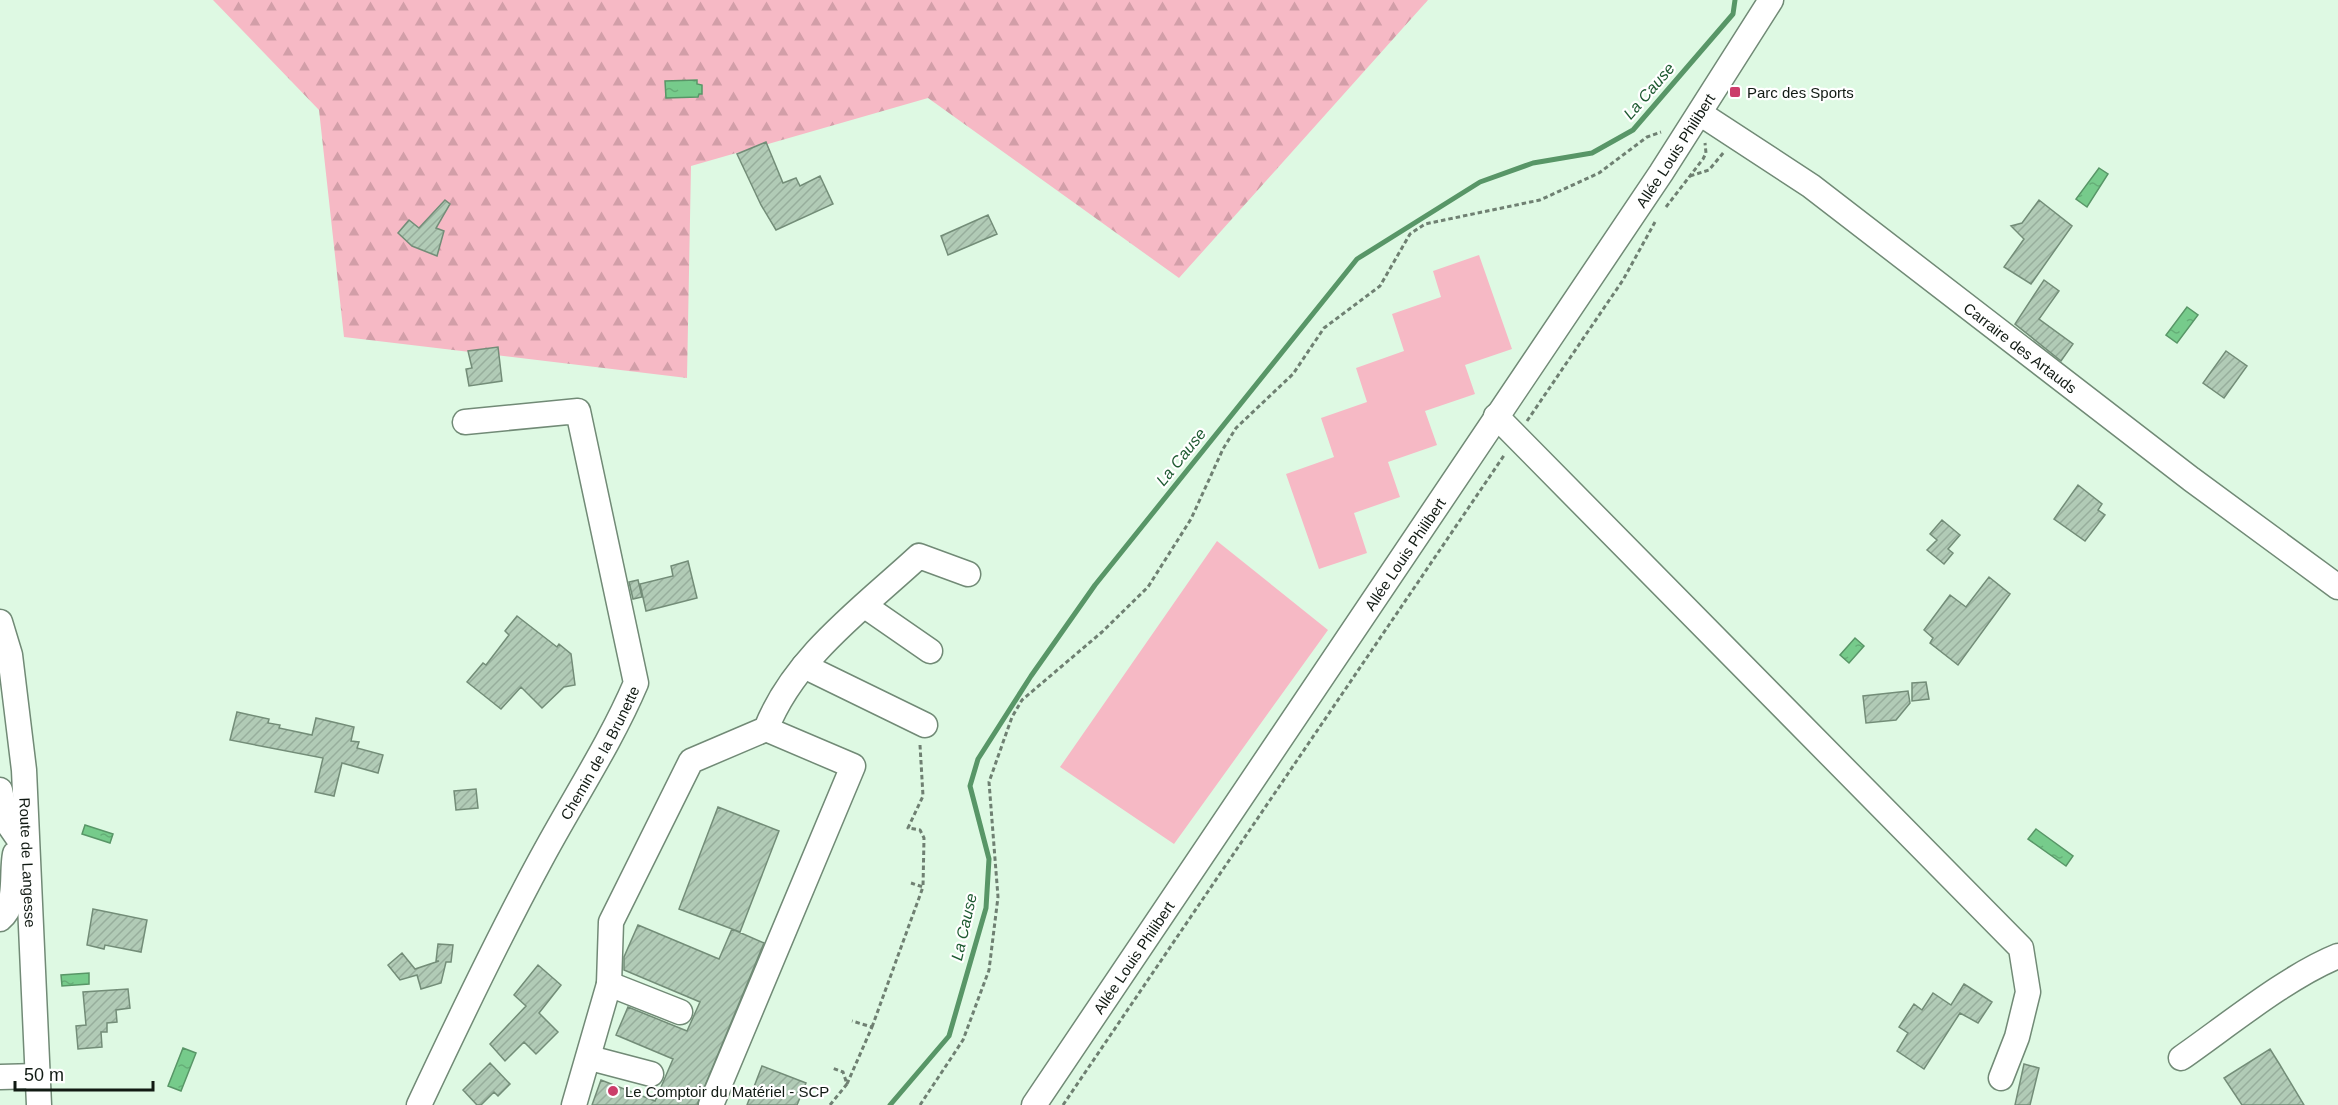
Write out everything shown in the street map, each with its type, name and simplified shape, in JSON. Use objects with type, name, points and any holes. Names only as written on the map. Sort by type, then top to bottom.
[{"type":"street","name":"Allée Louis Philibert","points":[[1034,1105],[1496,416],[1706,117],[1771,0]]},
{"type":"street","name":"Carraire des Artauds","points":[[1706,117],[1780,164],[1827,198],[2182,472],[2338,587]]},
{"type":"street","name":"Chemin de la Brunette","points":[[419,1105],[504,928],[586,774],[619,722],[636,682],[578,411],[465,422]]},
{"type":"street","points":[[1496,416],[1518,435],[2021,948],[2028,992],[2017,1037],[2001,1078]]},
{"type":"street","points":[[766,729],[775,704],[804,666],[920,556],[968,574]]},
{"type":"street","points":[[865,606],[930,651]]},
{"type":"street","name":"Route de Langesse","points":[[0,622],[10,655],[19,722],[39,1105]]},
{"type":"street","points":[[804,666],[926,725]]},
{"type":"street","points":[[574,1105],[590,1058],[609,984],[611,922],[691,761],[766,729],[853,766],[711,1105]]},
{"type":"street","points":[[0,790],[7,822],[27,852],[15,854],[11,901],[8,912],[0,919]]},
{"type":"street","points":[[2181,1058],[2295,980],[2323,962],[2338,956]]},
{"type":"street","points":[[609,984],[680,1012]]},
{"type":"street","points":[[590,1058],[651,1074]]},
{"type":"street","points":[[0,1077],[38,1076]]},
{"type":"path","points":[[1664,210],[1706,153],[1704,140],[1706,117]]},
{"type":"path","points":[[920,1105],[963,1040],[989,970],[998,897],[989,782],[1012,717],[1022,700],[1102,632],[1148,587],[1191,519],[1223,449],[1236,428],[1293,374],[1324,328],[1380,286],[1410,234],[1425,224],[1540,200],[1599,173],[1647,137],[1666,130]]},
{"type":"path","points":[[1688,177],[1715,165],[1733,136]]},
{"type":"path","points":[[1063,1105],[1284,776],[1623,280],[1658,218]]},
{"type":"path","points":[[830,1105],[847,1084],[872,1027],[923,887],[924,838],[920,830],[908,828],[923,796],[918,751],[926,725]]},
{"type":"path","points":[[911,883],[923,887]]},
{"type":"path","points":[[852,1021],[872,1027]]},
{"type":"path","points":[[832,1068],[843,1072],[847,1084]]},
{"type":"green space","points":[[213,0],[1428,0],[1179,278],[928,98],[691,166],[687,378],[344,337],[319,110]]},
{"type":"green space","points":[[1479,255],[1512,349],[1465,365],[1475,394],[1425,411],[1437,445],[1388,462],[1400,497],[1354,513],[1367,553],[1319,569],[1286,474],[1334,457],[1321,418],[1367,402],[1356,368],[1404,351],[1392,314],[1441,297],[1433,271]]},
{"type":"green space","points":[[1217,541],[1328,630],[1174,844],[1060,767]]},
{"type":"water","points":[[697,80],[697,84],[702,85],[702,94],[698,97],[666,98],[665,81]]},
{"type":"water","points":[[2099,168],[2108,174],[2087,207],[2076,199]]},
{"type":"water","points":[[2187,307],[2198,315],[2177,343],[2166,335]]},
{"type":"water","points":[[1855,638],[1864,646],[1849,663],[1840,655]]},
{"type":"water","points":[[85,825],[113,834],[110,843],[82,834]]},
{"type":"water","points":[[2036,829],[2073,856],[2066,866],[2028,839]]},
{"type":"water","points":[[89,973],[89,984],[62,986],[61,975]]},
{"type":"water","points":[[183,1048],[196,1053],[181,1091],[168,1086]]},
{"type":"building","points":[[766,142],[783,183],[796,178],[800,186],[820,176],[833,204],[776,230],[761,205],[737,154]]},
{"type":"building","points":[[445,200],[450,204],[436,228],[444,231],[437,256],[412,246],[398,233],[409,220],[419,228]]},
{"type":"building","points":[[2039,200],[2072,226],[2031,284],[2004,267],[2024,239],[2011,226],[2022,223]]},
{"type":"building","points":[[988,215],[997,234],[948,255],[941,236]]},
{"type":"building","points":[[2044,280],[2059,291],[2039,319],[2073,344],[2061,361],[2015,324]]},
{"type":"building","points":[[498,347],[502,381],[469,386],[466,369],[472,368],[468,351]]},
{"type":"building","points":[[2226,351],[2247,366],[2224,398],[2203,383]]},
{"type":"building","points":[[2078,485],[2102,504],[2098,510],[2105,515],[2085,541],[2054,519]]},
{"type":"building","points":[[1942,520],[1960,535],[1948,549],[1953,553],[1944,564],[1927,550],[1937,540],[1930,534]]},
{"type":"building","points":[[688,561],[697,598],[646,611],[640,584],[673,576],[671,566]]},
{"type":"building","points":[[1989,577],[2010,594],[1958,665],[1930,643],[1933,638],[1924,630],[1950,595],[1966,607]]},
{"type":"building","points":[[638,580],[642,597],[633,599],[629,582]]},
{"type":"building","points":[[517,616],[557,647],[559,644],[571,654],[575,685],[564,687],[542,708],[521,687],[501,709],[467,682],[483,663],[486,665],[509,635],[505,631]]},
{"type":"building","points":[[1926,682],[1929,699],[1912,701],[1912,683]]},
{"type":"building","points":[[1908,691],[1910,703],[1896,720],[1866,723],[1863,696]]},
{"type":"building","points":[[237,712],[269,719],[268,723],[280,725],[279,728],[312,735],[316,718],[354,727],[351,741],[359,742],[357,748],[383,755],[378,773],[342,763],[334,796],[315,792],[323,758],[230,740]]},
{"type":"building","points":[[476,789],[478,808],[456,810],[454,791]]},
{"type":"building","points":[[718,807],[779,831],[740,932],[679,909]]},
{"type":"building","points":[[93,909],[147,920],[141,952],[105,945],[104,949],[87,945]]},
{"type":"building","points":[[638,925],[719,959],[732,929],[764,943],[697,1105],[592,1105],[601,1080],[655,1101],[673,1059],[616,1035],[628,1007],[687,1031],[700,1002],[624,970],[624,957]]},
{"type":"building","points":[[438,944],[453,945],[451,962],[446,962],[441,983],[421,989],[417,975],[400,980],[388,965],[402,953],[415,969],[439,961],[436,961]]},
{"type":"building","points":[[538,965],[561,985],[539,1013],[558,1032],[536,1054],[524,1042],[505,1061],[490,1044],[526,1006],[514,995]]},
{"type":"building","points":[[1964,984],[1992,1002],[1978,1023],[1960,1013],[1924,1069],[1897,1051],[1908,1033],[1899,1027],[1914,1004],[1922,1010],[1933,993],[1951,1005]]},
{"type":"building","points":[[128,989],[130,1008],[116,1010],[117,1022],[107,1023],[107,1032],[101,1032],[102,1047],[78,1049],[76,1026],[86,1025],[83,992]]},
{"type":"building","points":[[2270,1049],[2304,1105],[2242,1105],[2224,1078]]},
{"type":"building","points":[[490,1063],[510,1084],[498,1096],[494,1092],[481,1105],[477,1105],[463,1090]]},
{"type":"building","points":[[2024,1064],[2039,1068],[2030,1105],[2015,1105]]},
{"type":"building","points":[[762,1066],[806,1083],[797,1105],[747,1105]]},
{"type":"waterway","name":"La Cause","points":[[890,1105],[949,1036],[986,908],[989,859],[970,786],[978,759],[1031,676],[1095,585],[1357,259],[1480,182],[1533,163],[1592,153],[1633,130],[1733,14],[1735,0]]},
{"type":"place","name":"Parc des Sports","points":[[1735,92]]},
{"type":"place","name":"Le Comptoir du Matériel - SCP","points":[[613,1091]]}]
